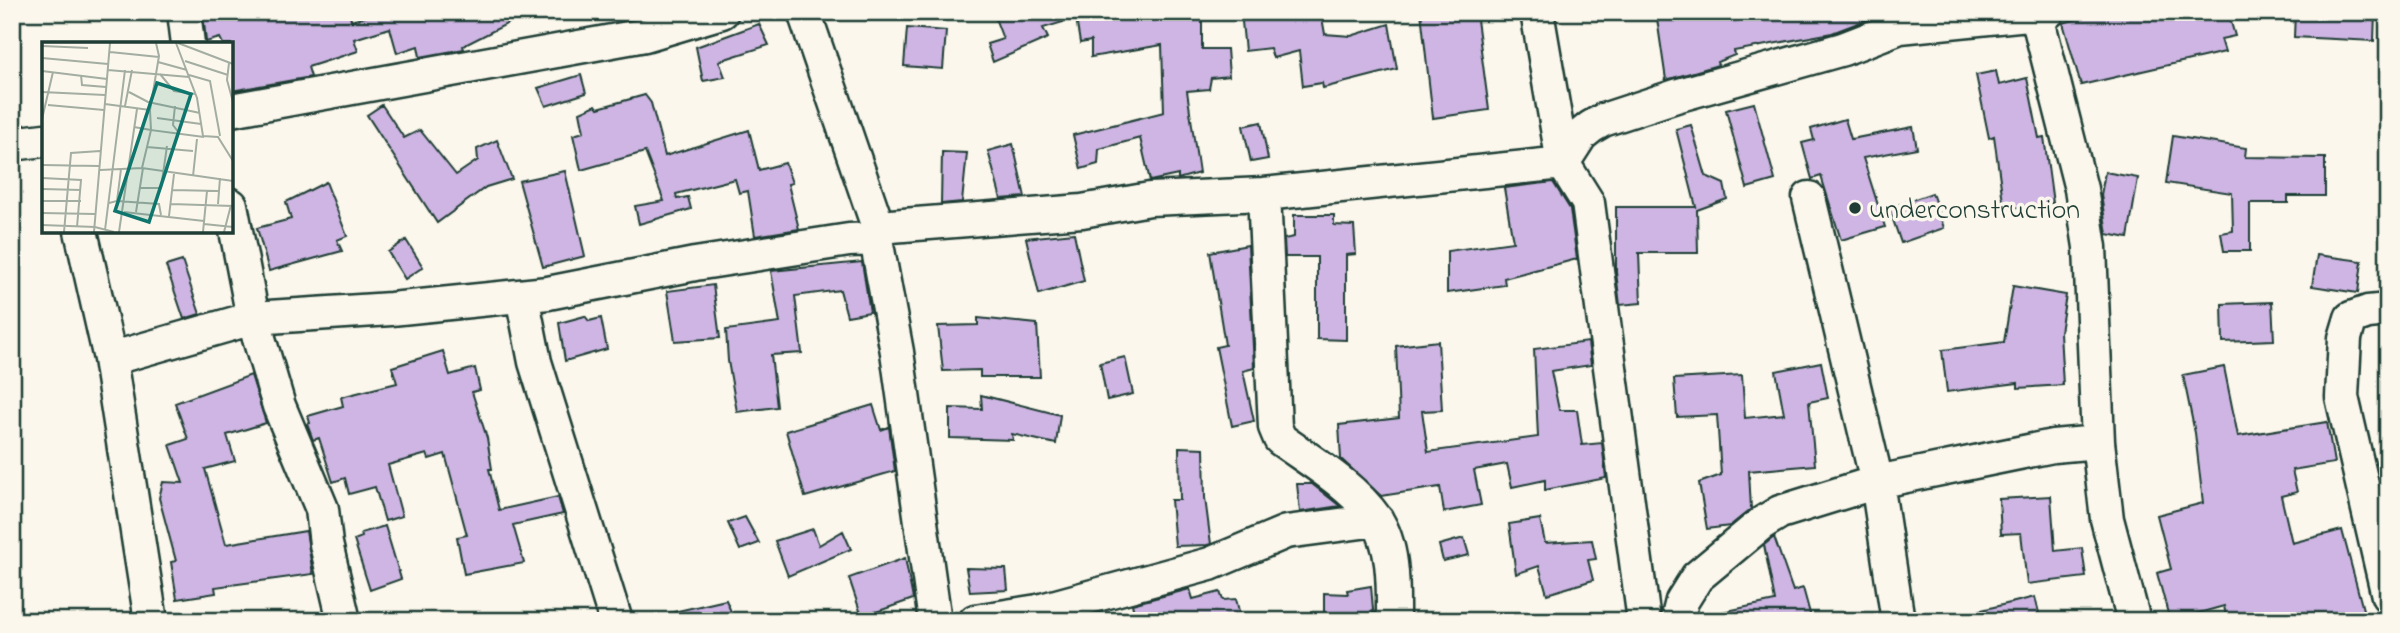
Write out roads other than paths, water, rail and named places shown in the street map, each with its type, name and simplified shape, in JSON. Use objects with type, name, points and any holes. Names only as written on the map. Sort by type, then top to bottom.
[{"type":"street","points":[[184,12],[188,42]]},
{"type":"street","points":[[233,110],[645,35],[722,12]]},
{"type":"street","points":[[804,12],[877,233],[897,352],[935,621]]},
{"type":"street","points":[[1537,12],[1563,163],[1588,203],[1644,621]]},
{"type":"street","points":[[1563,163],[1581,135],[1603,120],[1676,96],[1843,49],[1898,20],[2040,13],[2081,189],[2090,247],[2098,442],[2107,519],[2134,621]]},
{"type":"street","points":[[25,142],[42,160]]},
{"type":"street","points":[[110,359],[253,318],[522,296],[877,233],[1082,211],[1150,199],[1264,194],[1563,163]]},
{"type":"street","points":[[1264,194],[1275,427],[1280,439],[1342,484],[1377,520],[1389,552],[1393,621]]},
{"type":"street","points":[[1809,198],[1877,482],[1898,621]]},
{"type":"street","points":[[233,215],[253,318],[279,406],[322,509],[326,544],[344,621]]},
{"type":"street","points":[[81,233],[110,359],[151,621]]},
{"type":"street","points":[[522,296],[535,362],[616,621]]},
{"type":"street","points":[[2388,310],[2368,312],[2351,318],[2345,338],[2342,387],[2388,596]]},
{"type":"street","points":[[1677,621],[1682,601],[1697,577],[1762,523],[1803,503],[1877,482],[2053,446],[2098,442]]},
{"type":"street","points":[[975,621],[1038,611],[1210,564],[1286,532],[1377,520]]},
{"type":"place","name":"underconstruction","points":[[1855,208]]}]
